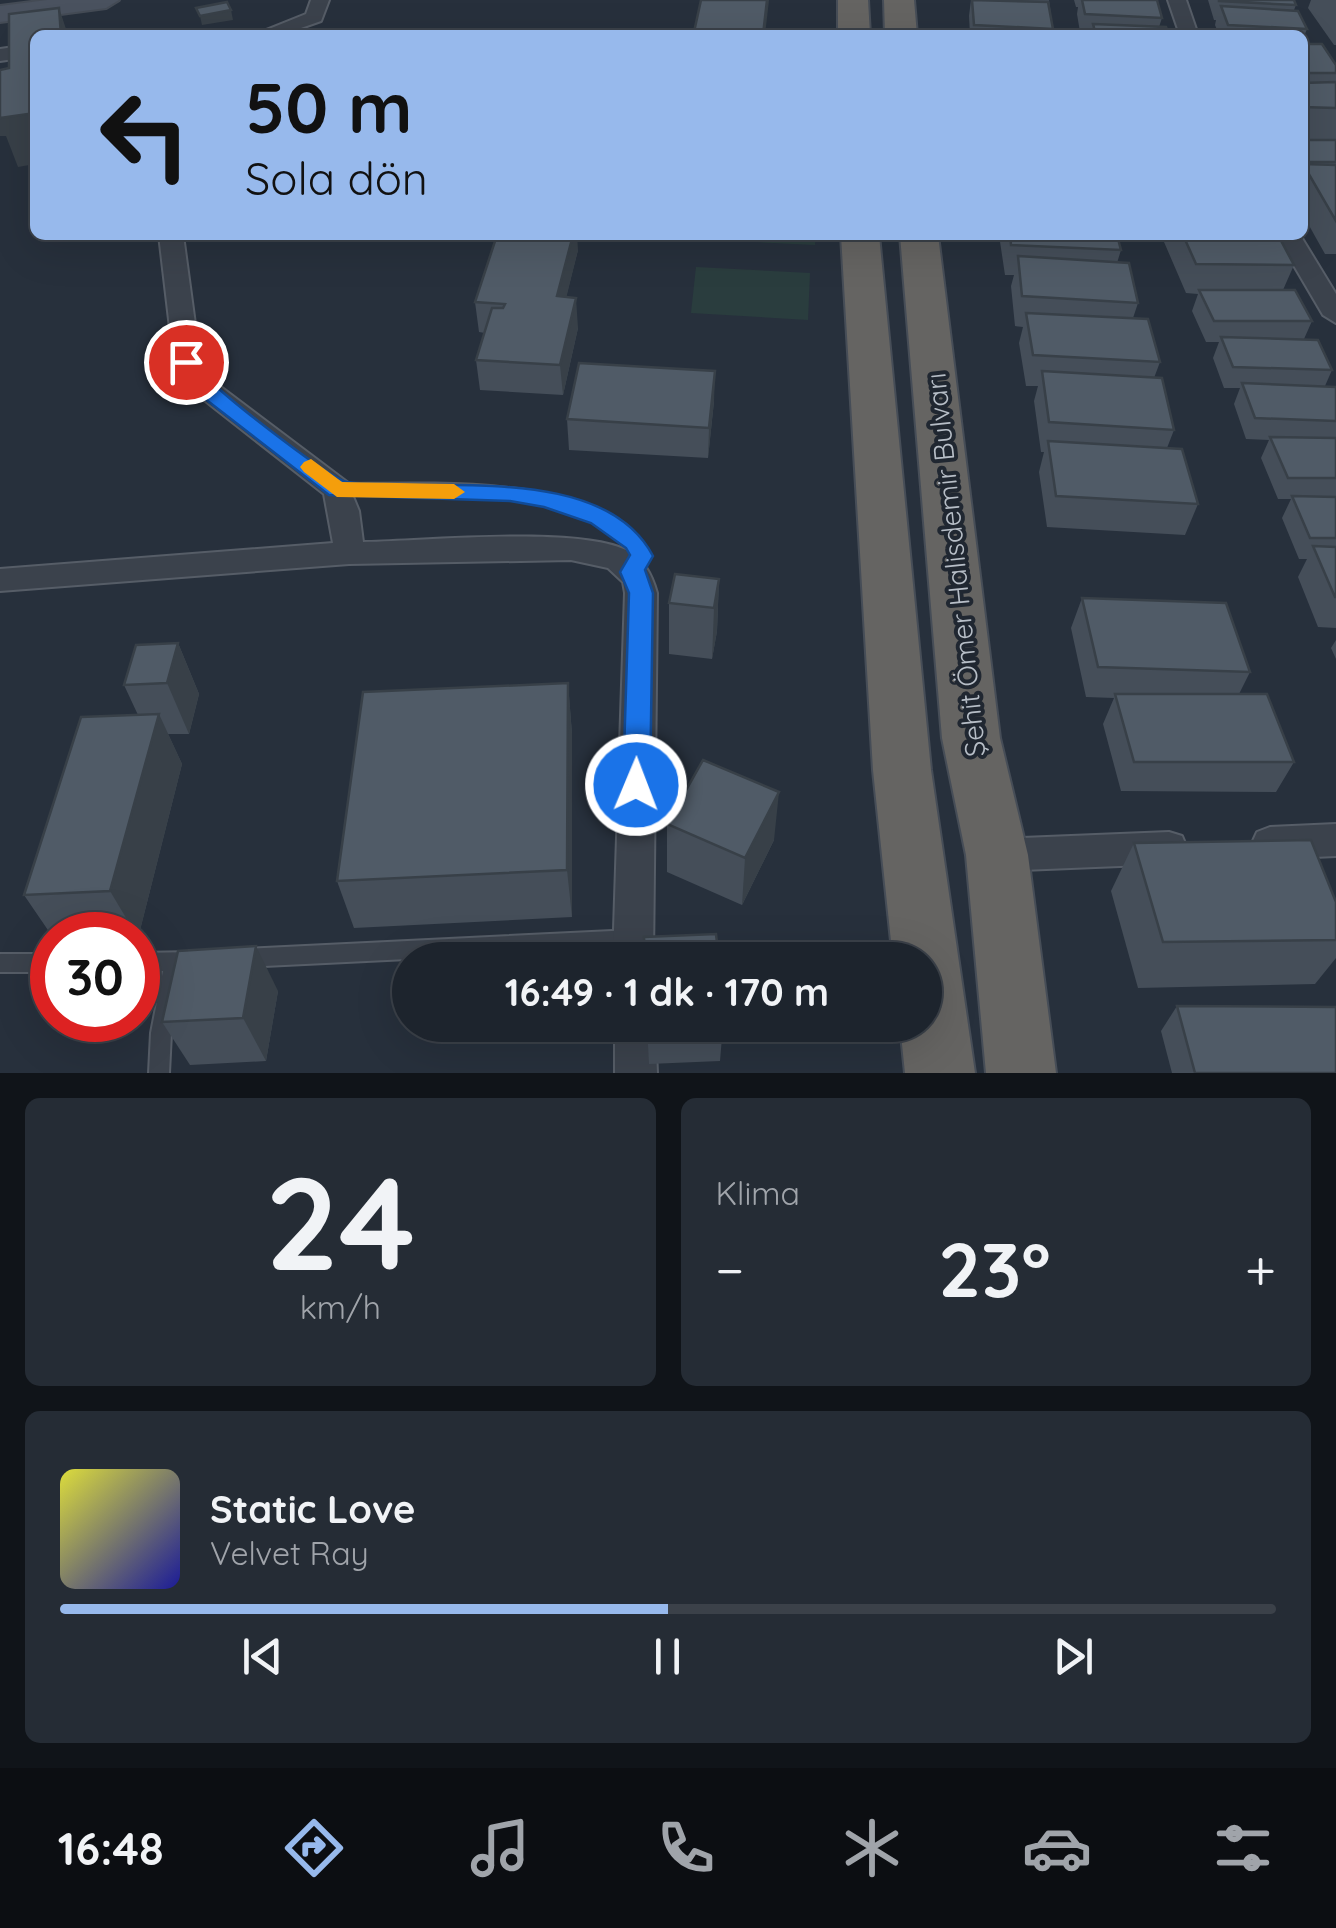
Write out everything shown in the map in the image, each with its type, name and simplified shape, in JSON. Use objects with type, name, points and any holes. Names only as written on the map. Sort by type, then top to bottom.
[{"type":"highway","points":[[853,0],[854,30]]},
{"type":"highway","points":[[899,0],[901,30]]},
{"type":"highway","points":[[860,240],[902,770],[940,1073]]},
{"type":"highway","name":"Şehit Ömer Halisdemir Bulvarı","points":[[920,240],[970,738],[997,855],[1020,1073]]},
{"type":"highway","points":[[902,770],[896,869],[903,942]]},
{"type":"highway","points":[[913,1042],[916,1073]]},
{"type":"main road","points":[[0,2],[18,0]]},
{"type":"main road","points":[[0,14],[106,0]]},
{"type":"street","points":[[277,30],[314,17],[320,0]]},
{"type":"street","points":[[1177,0],[1187,30]]},
{"type":"street","points":[[0,55],[30,51]]},
{"type":"street","points":[[172,240],[186,362],[208,390],[337,489],[349,553]]},
{"type":"street","points":[[1291,240],[1336,315]]},
{"type":"street","points":[[0,580],[349,553],[571,549],[618,559],[637,577],[641,593],[633,942]]},
{"type":"street","points":[[1236,845],[1336,840]]},
{"type":"street","points":[[997,855],[1196,846]]},
{"type":"street","points":[[635,1042],[636,1073]]},
{"type":"lane","points":[[337,489],[510,493],[565,505],[599,517],[635,543],[642,556],[632,572]]},
{"type":"lane","points":[[160,962],[392,956]]},
{"type":"lane","points":[[160,1073],[161,1033],[175,962]]},
{"type":"lane","points":[[0,963],[30,963]]},
{"type":"shaded area","points":[[711,240],[816,240],[815,245]]},
{"type":"shaded area","points":[[696,267],[810,273],[808,320],[691,313]]},
{"type":"building","points":[[701,0],[767,0],[764,30],[694,30]]},
{"type":"building","points":[[972,0],[1048,2],[1053,29],[974,25]]},
{"type":"building","points":[[1082,0],[1157,0],[1162,18],[1085,14]]},
{"type":"building","points":[[1294,0],[1296,5],[1219,1]]},
{"type":"building","points":[[227,2],[231,10],[200,16],[196,8]]},
{"type":"building","points":[[1221,6],[1298,11],[1307,29],[1228,25]]},
{"type":"building","points":[[59,8],[61,30],[30,30],[30,114],[0,118],[0,70],[9,68],[9,14]]},
{"type":"building","points":[[1093,24],[1167,30],[1095,30]]},
{"type":"building","points":[[1308,44],[1322,44],[1336,65],[1336,73],[1308,73]]},
{"type":"building","points":[[1336,82],[1336,108],[1308,107],[1308,83]]},
{"type":"building","points":[[1308,140],[1336,140],[1336,162],[1308,162]]},
{"type":"building","points":[[1308,164],[1336,165],[1336,221],[1308,173]]},
{"type":"building","points":[[495,240],[572,240],[557,296],[576,298],[560,365],[476,360],[492,308],[503,308],[505,304],[475,302]]},
{"type":"building","points":[[1010,240],[1118,240],[1121,250],[1011,245]]},
{"type":"building","points":[[1185,240],[1281,240],[1294,265],[1196,264]]},
{"type":"building","points":[[1018,256],[1129,263],[1138,303],[1022,296]]},
{"type":"building","points":[[1199,290],[1295,290],[1312,321],[1214,321]]},
{"type":"building","points":[[1026,313],[1148,319],[1160,362],[1033,355]]},
{"type":"building","points":[[1221,337],[1318,340],[1332,370],[1233,367]]},
{"type":"building","points":[[579,363],[715,371],[709,428],[567,419]]},
{"type":"building","points":[[1042,371],[1162,378],[1174,430],[1049,422]]},
{"type":"building","points":[[1242,383],[1336,387],[1336,421],[1255,418]]},
{"type":"building","points":[[1270,437],[1336,438],[1336,478],[1288,478]]},
{"type":"building","points":[[1048,441],[1182,449],[1198,504],[1056,496]]},
{"type":"building","points":[[1292,496],[1336,497],[1336,538],[1310,538]]},
{"type":"building","points":[[1313,546],[1336,547],[1336,597],[1335,597]]},
{"type":"building","points":[[675,574],[719,579],[714,608],[669,603]]},
{"type":"building","points":[[1082,598],[1226,603],[1250,672],[1098,667]]},
{"type":"building","points":[[178,643],[167,683],[124,685],[136,645]]},
{"type":"building","points":[[568,683],[567,870],[337,881],[363,692]]},
{"type":"building","points":[[1115,694],[1267,694],[1294,762],[1134,762]]},
{"type":"building","points":[[159,714],[110,891],[24,895],[81,717]]},
{"type":"building","points":[[703,760],[779,792],[745,858],[667,824]]},
{"type":"building","points":[[1311,840],[1336,902],[1336,940],[1163,942],[1134,843]]},
{"type":"building","points":[[716,934],[717,942],[644,942],[644,937]]},
{"type":"building","points":[[256,946],[243,1018],[162,1022],[178,951]]},
{"type":"building","points":[[1177,1006],[1336,1007],[1336,1073],[1195,1073]]},
{"type":"slow traffic","points":[[311,467],[337,489],[454,492]]},
{"type":"route","points":[[186,362],[208,390],[337,489],[510,493],[584,510],[613,525],[635,543],[642,556],[632,572],[641,593],[636,785]]}]
